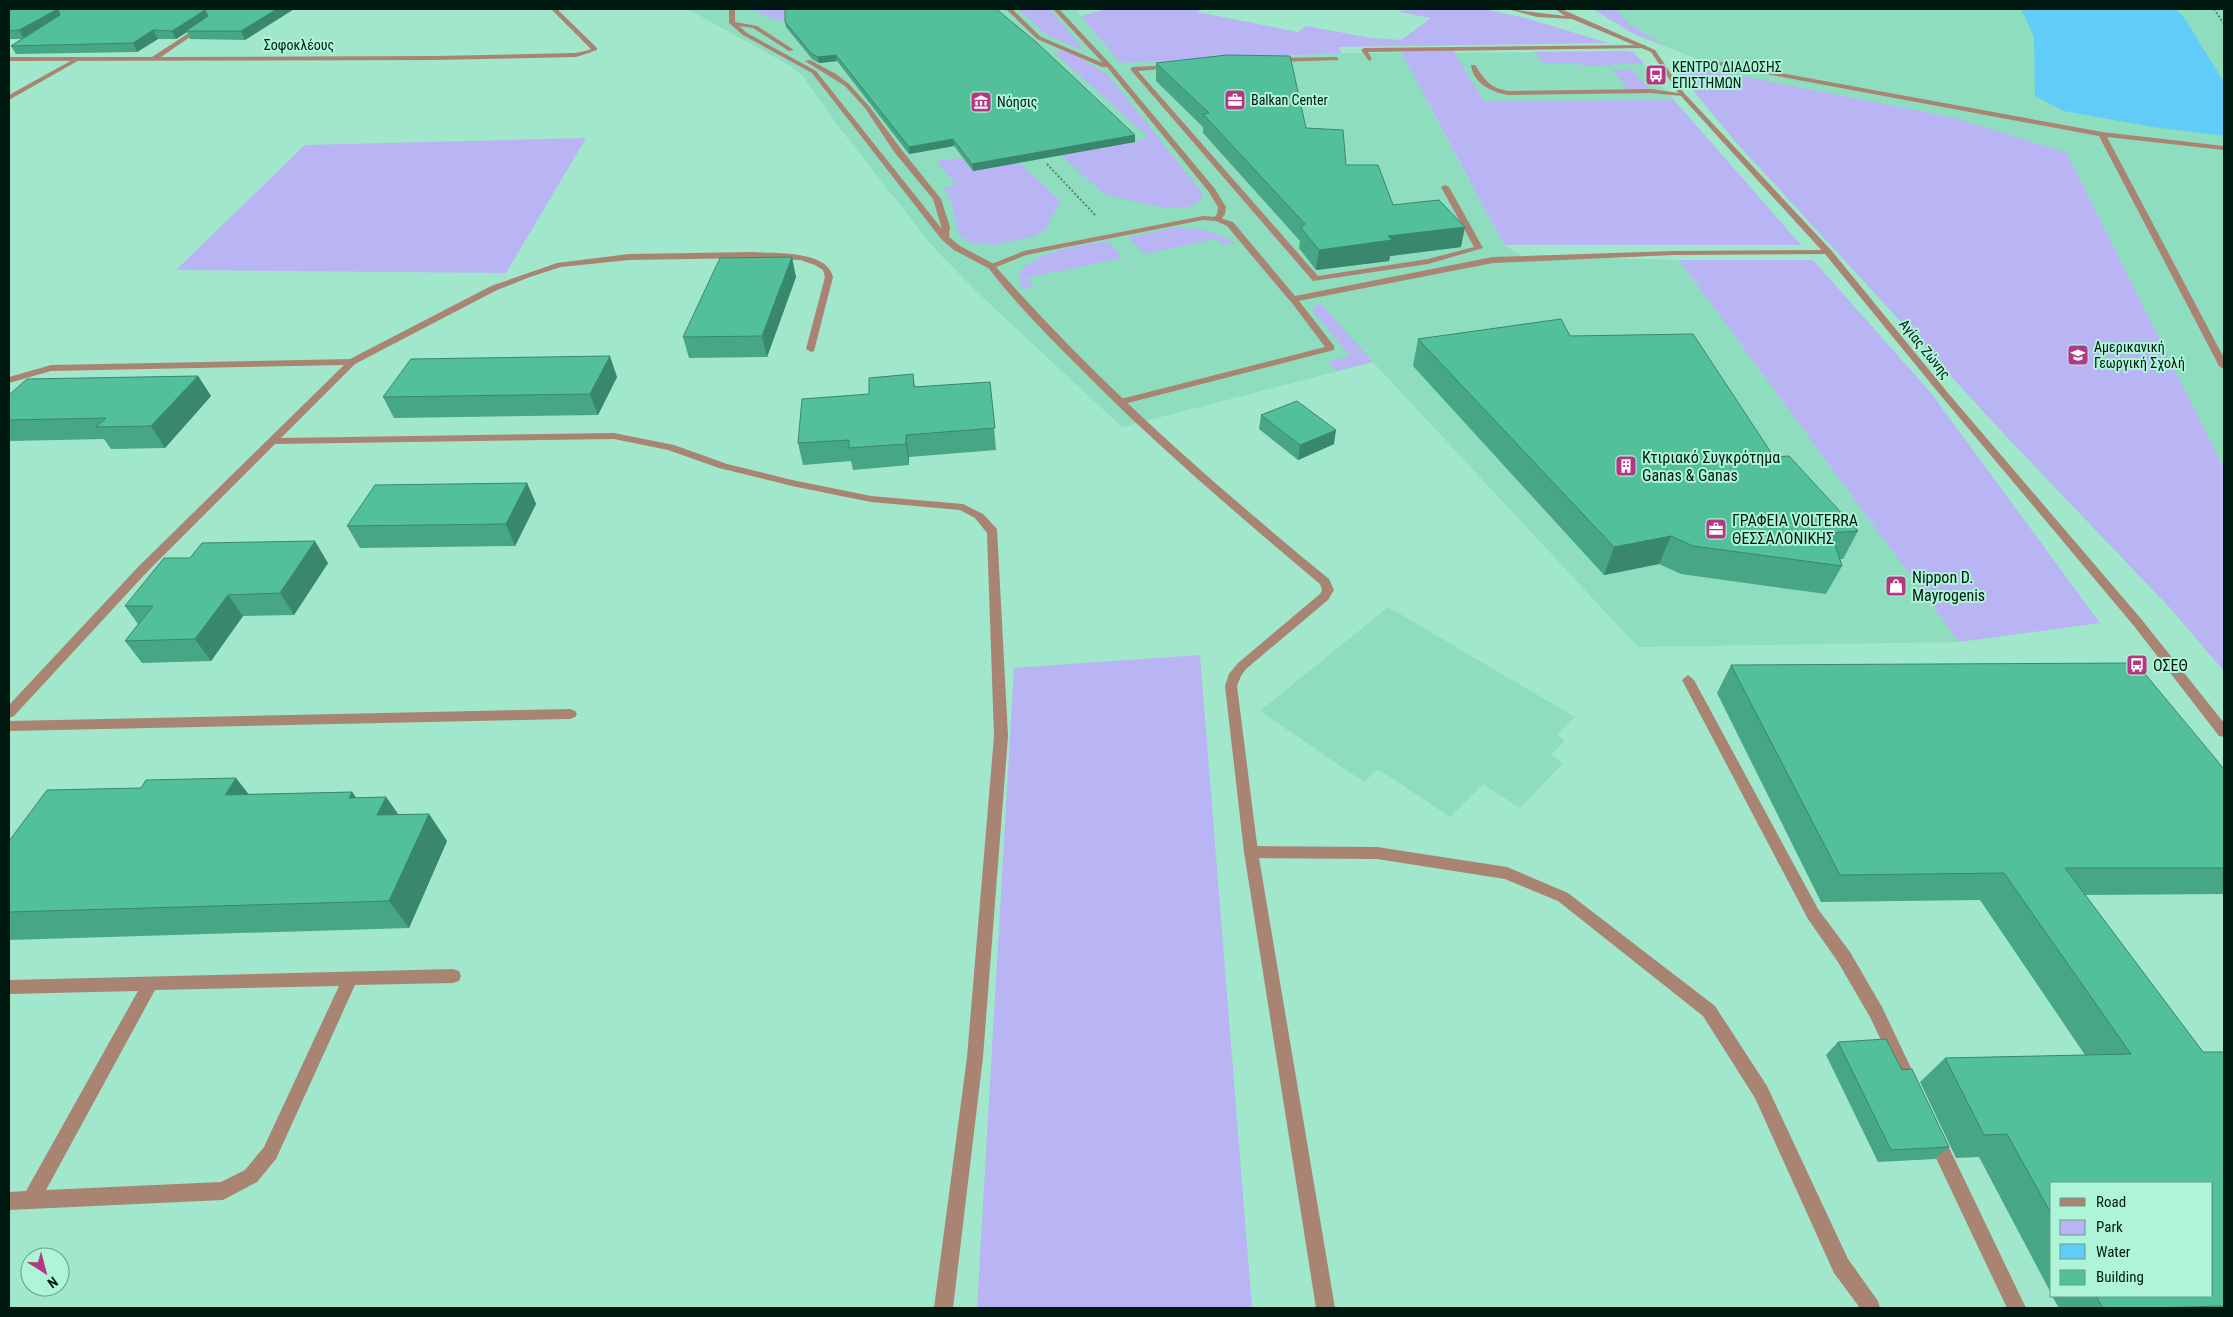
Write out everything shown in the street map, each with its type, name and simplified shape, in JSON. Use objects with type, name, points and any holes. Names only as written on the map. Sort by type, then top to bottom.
[{"type":"street","name":"Σοφοκλέους","points":[[9,60],[518,57],[576,55],[595,49],[554,9]]},
{"type":"street","points":[[732,9],[732,23],[745,34],[814,72],[944,238],[956,248],[991,266],[1046,329],[1132,415],[1325,582],[1328,590],[1324,598],[1285,628],[1242,666],[1235,674],[1231,686],[1251,852],[1326,1308]]},
{"type":"street","points":[[1009,9],[1039,38],[1112,69]]},
{"type":"street","points":[[1056,9],[1112,69],[1212,191],[1222,207],[1222,214],[1217,219]]},
{"type":"street","points":[[1511,9],[1548,17],[1579,19]]},
{"type":"street","points":[[1530,9],[1579,19]]},
{"type":"street","points":[[1558,9],[1579,19]]},
{"type":"street","points":[[1577,9],[1579,19]]},
{"type":"street","name":"Αγίας Ζώνης","points":[[1579,19],[1653,51],[1682,94],[1828,252],[1945,395],[2138,623],[2224,732]]},
{"type":"street","points":[[154,59],[209,22]]},
{"type":"street","points":[[732,23],[755,27],[847,85],[867,107],[900,153],[937,198],[946,227],[944,238]]},
{"type":"street","points":[[1369,58],[1364,50],[1645,47]]},
{"type":"street","points":[[9,98],[78,59]]},
{"type":"street","points":[[1262,60],[1337,59]]},
{"type":"street","points":[[1704,61],[2102,134],[2224,148]]},
{"type":"street","points":[[1178,65],[1132,69],[1316,279],[1428,261],[1479,248],[1445,187]]},
{"type":"street","points":[[1473,66],[1484,84],[1497,92],[1651,92],[1682,94]]},
{"type":"street","points":[[2102,134],[2224,366]]},
{"type":"street","points":[[991,266],[1024,253],[1203,218],[1217,219],[1230,224],[1279,280],[1331,348],[1120,402]]},
{"type":"street","points":[[1292,299],[1493,260],[1674,253],[1828,252]]},
{"type":"street","points":[[9,713],[143,568],[352,362],[494,288],[527,275],[560,266],[629,257],[753,255],[800,258],[818,263],[827,269],[829,277],[811,349]]},
{"type":"street","points":[[9,380],[51,368],[352,362]]},
{"type":"street","points":[[272,441],[307,442],[614,436],[670,447],[723,466],[871,499],[963,507],[979,516],[993,532],[1001,736],[975,1057],[944,1308]]},
{"type":"street","points":[[1688,680],[1813,914],[1844,957],[1876,1012],[1918,1100]]},
{"type":"street","points":[[9,726],[570,714]]},
{"type":"street","points":[[1251,852],[1377,853],[1507,872],[1564,897],[1708,1011],[1761,1092],[1841,1266],[1871,1308]]},
{"type":"street","points":[[9,987],[454,976]]},
{"type":"street","points":[[9,1201],[223,1192],[251,1176],[270,1153],[351,978]]},
{"type":"street","points":[[31,1200],[151,983]]},
{"type":"street","points":[[1930,1126],[2017,1308]]},
{"type":"path","points":[[2214,9],[2224,24]]},
{"type":"path","points":[[1047,164],[1114,235]]},
{"type":"shaded area","points":[[688,9],[1075,9],[1120,63],[1351,53],[1633,52],[1674,100],[1427,102],[1504,245],[1522,256],[1679,260],[1959,642],[1638,647],[1373,362],[1122,427],[978,293],[934,248],[839,127],[802,75],[787,64]]},
{"type":"shaded area","name":"Αμερικανική Γεωργική Σχολή","points":[[1593,9],[2224,9],[2224,671],[2171,609],[2006,436],[1735,141],[1678,72],[1696,67],[1703,61],[1636,35]]},
{"type":"shaded area","points":[[1388,607],[1575,717],[1557,735],[1565,740],[1551,755],[1563,763],[1520,808],[1483,784],[1450,817],[1378,769],[1364,782],[1260,711]]},
{"type":"green space","points":[[750,9],[796,9],[795,23],[776,20]]},
{"type":"green space","points":[[1018,9],[1050,9],[1083,49],[1047,35]]},
{"type":"green space","points":[[1106,9],[1202,9],[1197,12],[1298,32],[1306,26],[1371,38],[1401,40],[1431,18],[1400,12],[1405,9],[1484,9],[1529,19],[1608,43],[1338,47],[1342,53],[1120,63],[1081,16]]},
{"type":"green space","points":[[1593,9],[1616,9],[1629,24],[1666,46],[1636,35]]},
{"type":"green space","points":[[1067,50],[1107,74],[1200,190],[1203,195],[1197,202],[1189,206],[1166,208],[1107,195],[1062,155],[1135,142],[1148,137],[1054,52]]},
{"type":"green space","points":[[1453,51],[1484,101],[1674,100],[1801,245],[1504,245],[1401,52]]},
{"type":"green space","points":[[1533,52],[1633,52],[1644,63],[1585,66],[1574,63],[1545,64]]},
{"type":"green space","points":[[1696,67],[1955,118],[2067,153],[2224,469],[2224,671],[2171,609],[2006,436],[1735,141],[1678,72]]},
{"type":"green space","points":[[1612,69],[1631,69],[1650,90],[1628,90]]},
{"type":"green space","points":[[586,138],[506,273],[176,270],[305,145]]},
{"type":"green space","points":[[963,158],[973,171],[1020,163],[1060,201],[1046,229],[1033,237],[993,245],[972,243],[959,236],[950,197],[943,188],[956,185],[936,161]]},
{"type":"green space","points":[[1173,228],[1205,231],[1235,243],[1223,245],[1216,239],[1144,254],[1129,237]]},
{"type":"green space","points":[[1108,241],[1123,258],[1026,278],[1035,287],[1024,289],[1020,284],[1020,272],[1038,258],[1073,247]]},
{"type":"green space","points":[[1679,260],[1813,260],[1931,393],[2100,623],[1959,642]]},
{"type":"green space","points":[[1320,303],[1373,362],[1337,371],[1328,362],[1350,356],[1312,310]]},
{"type":"green space","points":[[1200,655],[1252,1308],[977,1308],[1014,668]]},
{"type":"water","points":[[2021,9],[2175,9],[2183,16],[2224,82],[2224,136],[2153,127],[2064,111],[2035,96],[2034,37]]},
{"type":"building","points":[[9,9],[58,9],[19,30],[9,31]]},
{"type":"building","points":[[58,9],[277,9],[241,31],[186,31],[208,16],[205,10],[172,31],[153,30],[133,43],[11,46],[60,15]]},
{"type":"building","name":"Νόησις","points":[[785,9],[996,9],[1035,41],[1135,135],[972,164],[953,139],[909,147],[836,55],[818,57],[811,53],[785,22]]},
{"type":"building","points":[[1227,55],[1290,56],[1306,128],[1343,130],[1346,165],[1378,165],[1393,205],[1439,200],[1465,227],[1388,236],[1392,240],[1319,250],[1301,228],[1305,224],[1203,114],[1209,113],[1156,63]]},
{"type":"building","points":[[792,257],[762,336],[683,337],[720,258]]},
{"type":"building","name":"Κτιριακό Συγκρότημα Ganas & Ganas","points":[[1561,319],[1570,336],[1693,334],[1774,457],[1789,456],[1858,531],[1831,533],[1842,566],[1693,546],[1671,536],[1614,547],[1418,339]]},
{"type":"building","points":[[610,356],[590,394],[383,397],[411,359]]},
{"type":"building","points":[[913,374],[914,387],[990,382],[995,428],[906,435],[906,444],[849,448],[849,440],[798,443],[802,399],[869,394],[869,378]]},
{"type":"building","points":[[198,376],[151,426],[96,427],[106,418],[9,420],[9,395],[27,379]]},
{"type":"building","points":[[1297,401],[1336,430],[1300,445],[1261,415]]},
{"type":"building","points":[[527,483],[506,524],[347,526],[375,485]]},
{"type":"building","points":[[315,541],[280,593],[228,595],[195,639],[125,641],[153,606],[125,606],[164,558],[190,558],[202,543]]},
{"type":"building","points":[[2136,663],[2224,769],[2224,868],[2065,868],[2203,1052],[2224,1052],[2224,1306],[2103,1308],[2097,1297],[2213,1297],[2213,1182],[2050,1182],[2050,1211],[2007,1134],[1984,1135],[1945,1058],[2131,1054],[2004,873],[1840,875],[1731,665]]},
{"type":"building","points":[[236,778],[225,795],[352,792],[349,798],[386,797],[377,815],[429,814],[389,901],[9,912],[9,841],[47,790],[141,788],[146,780]]},
{"type":"building","points":[[1886,1039],[1902,1070],[1912,1069],[1949,1147],[1891,1150],[1838,1042]]},
{"type":"place","name":"ΚΕΝΤΡΟ ΔΙΑΔΟΣΗΣ ΕΠΙΣΤΗΜΩΝ","points":[[1656,75]]},
{"type":"place","name":"Balkan Center","points":[[1235,100]]},
{"type":"place","name":"Νόησις","points":[[981,102]]},
{"type":"place","name":"Αμερικανική Γεωργική Σχολή","points":[[2078,355]]},
{"type":"place","name":"Κτιριακό Συγκρότημα Ganas & Ganas","points":[[1626,466]]},
{"type":"place","name":"ΓΡΑΦΕΙΑ VOLTERRA ΘΕΣΣΑΛΟΝΙΚΗΣ","points":[[1716,529]]},
{"type":"place","name":"Nippon D. Mayrogenis","points":[[1896,586]]},
{"type":"place","name":"ΟΣΕΘ","points":[[2137,665]]}]
